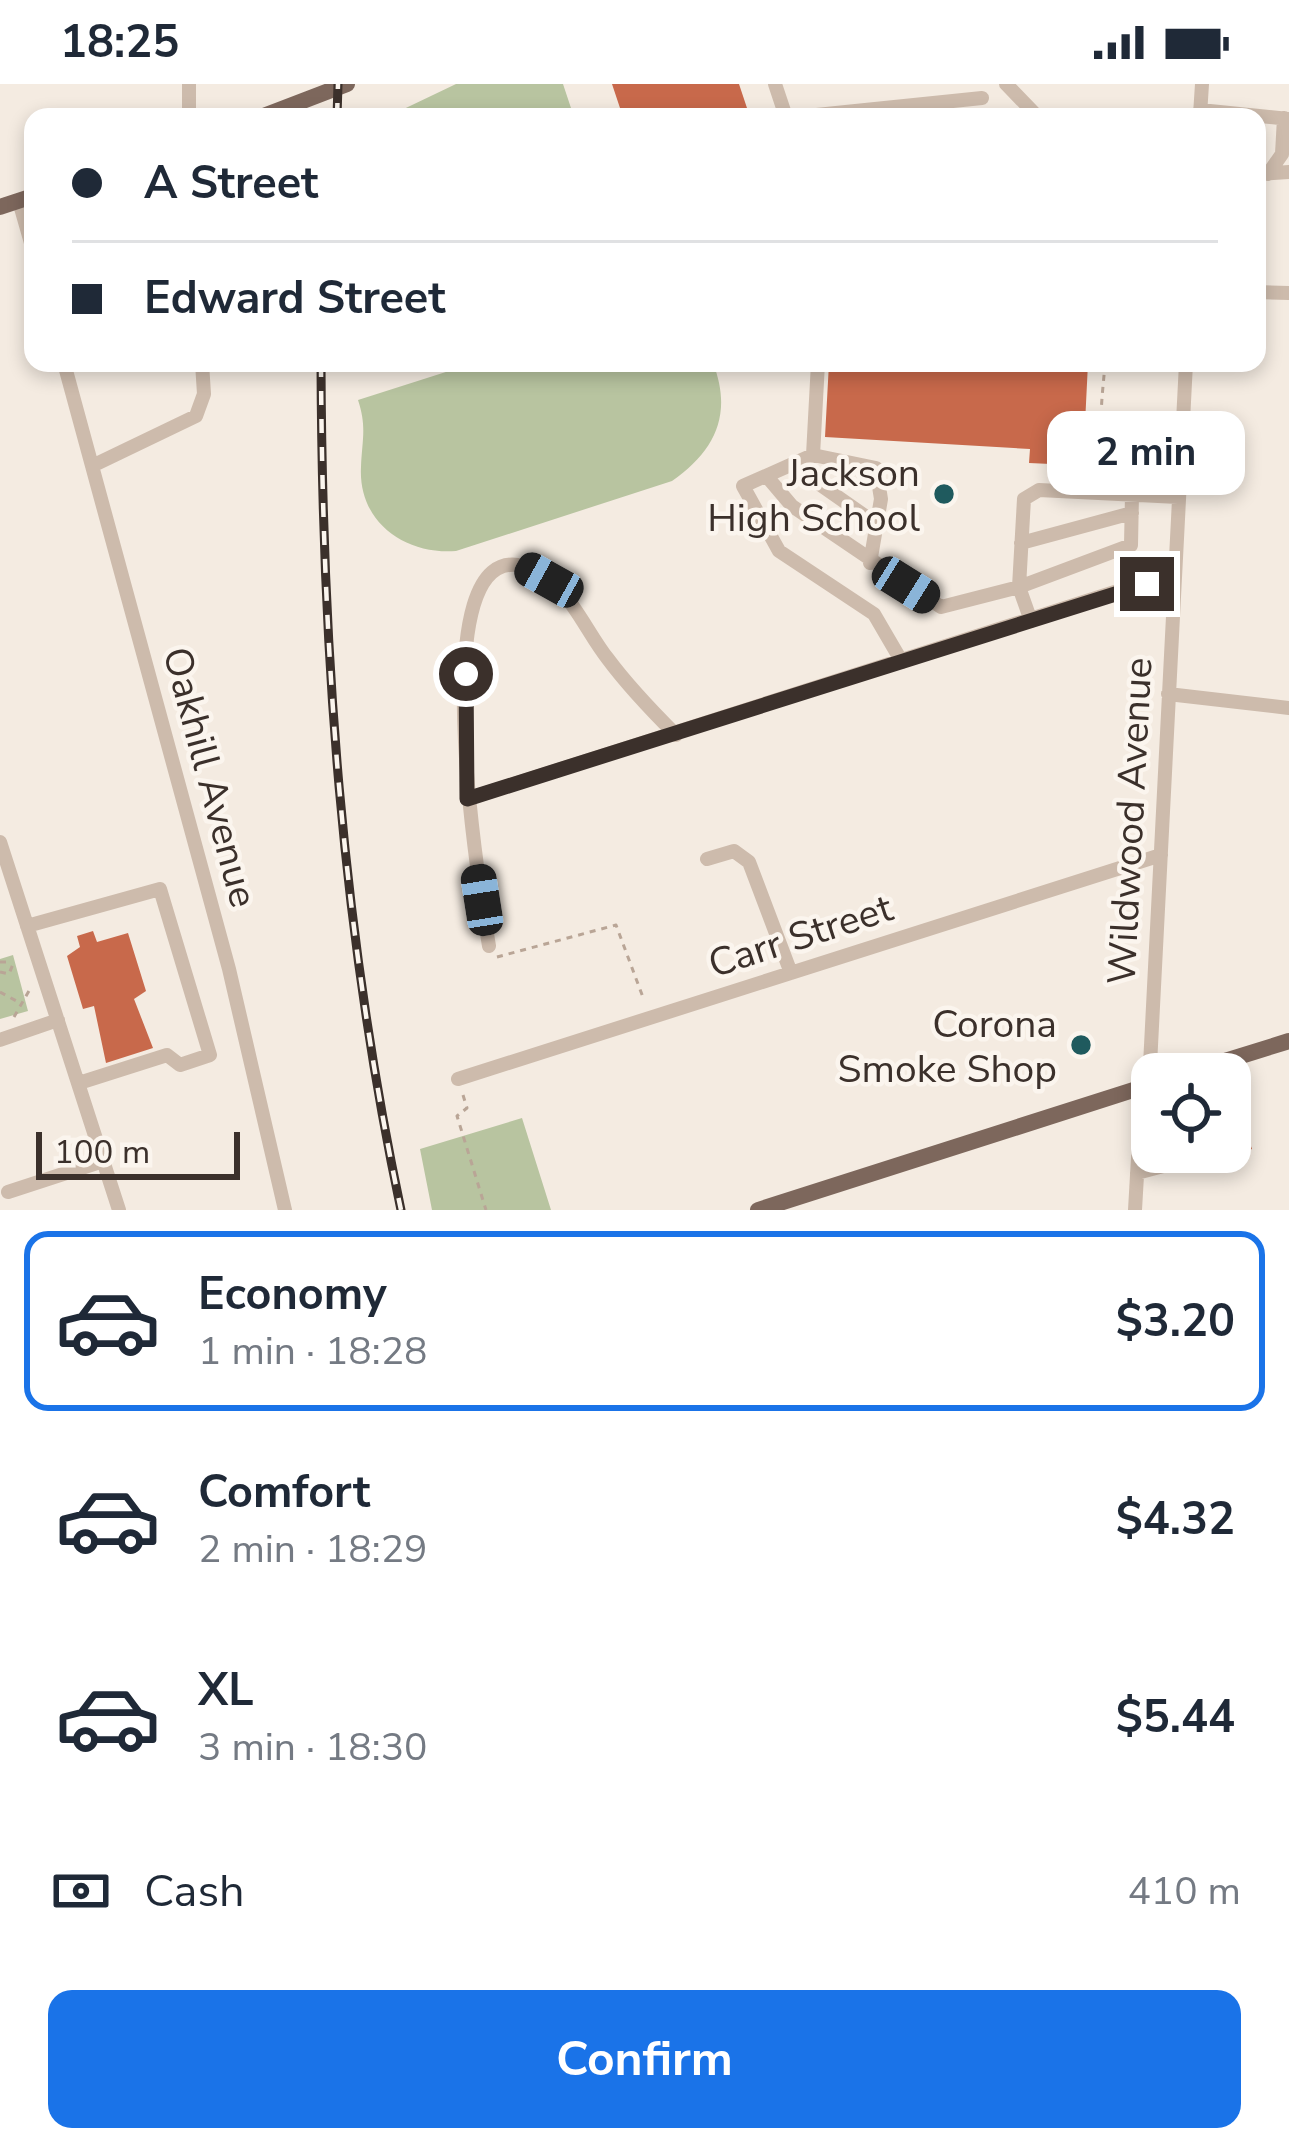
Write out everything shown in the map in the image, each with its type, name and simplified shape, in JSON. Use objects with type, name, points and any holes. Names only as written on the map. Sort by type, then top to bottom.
[{"type":"main road","points":[[284,108],[346,84]]},
{"type":"main road","points":[[1251,1059],[1289,1041]]},
{"type":"main road","points":[[758,1210],[1131,1091]]},
{"type":"street","points":[[1006,84],[1029,108]]},
{"type":"street","points":[[885,108],[982,98]]},
{"type":"street","points":[[1266,171],[1282,154],[1287,118]]},
{"type":"street","name":"Oakhill Avenue","points":[[66,372],[229,969],[285,1210]]},
{"type":"street","points":[[92,466],[196,416],[204,394],[203,372]]},
{"type":"street","points":[[813,455],[818,372]]},
{"type":"street","name":"Wildwood Avenue","points":[[1151,1053],[1185,372]]},
{"type":"street","points":[[870,563],[881,500],[876,468],[813,455],[796,467],[742,486],[779,550],[874,614],[902,662]]},
{"type":"street","points":[[796,467],[875,523]]},
{"type":"street","points":[[769,478],[792,506],[941,607],[1019,587],[1131,545],[1132,495]]},
{"type":"street","points":[[1031,621],[1019,587],[1024,499],[1039,490],[1178,496]]},
{"type":"street","points":[[1022,543],[1132,512]]},
{"type":"street","points":[[489,946],[467,799],[465,633],[482,584],[503,566],[523,566],[569,599],[606,657],[676,735]]},
{"type":"street","points":[[467,799],[1174,573]]},
{"type":"street","points":[[1168,694],[1289,708]]},
{"type":"street","points":[[0,842],[119,1210]]},
{"type":"street","points":[[707,859],[734,851],[749,862],[790,973]]},
{"type":"street","name":"Carr Street","points":[[458,1078],[1162,855]]},
{"type":"street","points":[[27,926],[160,889],[210,1055],[180,1065],[167,1055],[79,1083]]},
{"type":"street","points":[[0,1040],[58,1020]]},
{"type":"street","points":[[8,1192],[103,1161]]},
{"type":"street","name":"Wildwood Avenue","points":[[1135,1210],[1137,1173]]},
{"type":"path","points":[[1104,372],[1100,438],[1109,457],[1120,471],[1160,483]]},
{"type":"path","points":[[489,946],[497,957],[616,925],[644,1000]]},
{"type":"path","points":[[0,962],[7,959],[14,966],[9,974],[1,975]]},
{"type":"path","points":[[14,1018],[30,989]]},
{"type":"path","points":[[0,992],[22,1004]]},
{"type":"path","points":[[458,1078],[467,1108],[457,1117],[486,1210]]},
{"type":"green space","points":[[456,84],[563,84],[571,108],[406,108]]},
{"type":"green space","points":[[446,372],[716,372],[721,399],[709,444],[672,481],[456,551],[403,541],[376,519],[362,487],[363,426],[358,400]]},
{"type":"green space","points":[[13,955],[28,1011],[0,1019],[0,959]]},
{"type":"green space","points":[[522,1118],[551,1210],[432,1210],[420,1149]]},
{"type":"building","points":[[612,84],[739,84],[747,108],[620,108]]},
{"type":"building","points":[[829,372],[1088,372],[1084,444],[1075,442],[1073,465],[1029,463],[1030,449],[825,437]]},
{"type":"building","points":[[93,931],[97,942],[128,933],[146,991],[134,999],[153,1048],[106,1063],[94,1006],[83,1009],[67,956],[80,947],[77,936]]},
{"type":"railway","points":[[337,108],[338,84]]},
{"type":"railway","points":[[321,372],[326,576],[339,788],[364,1000],[401,1210]]},
{"type":"place","name":"Jackson High School","points":[[944,494]]},
{"type":"place","name":"Corona Smoke Shop","points":[[1081,1045]]},
{"type":"route","points":[[466,674],[467,799],[1147,584]]}]
